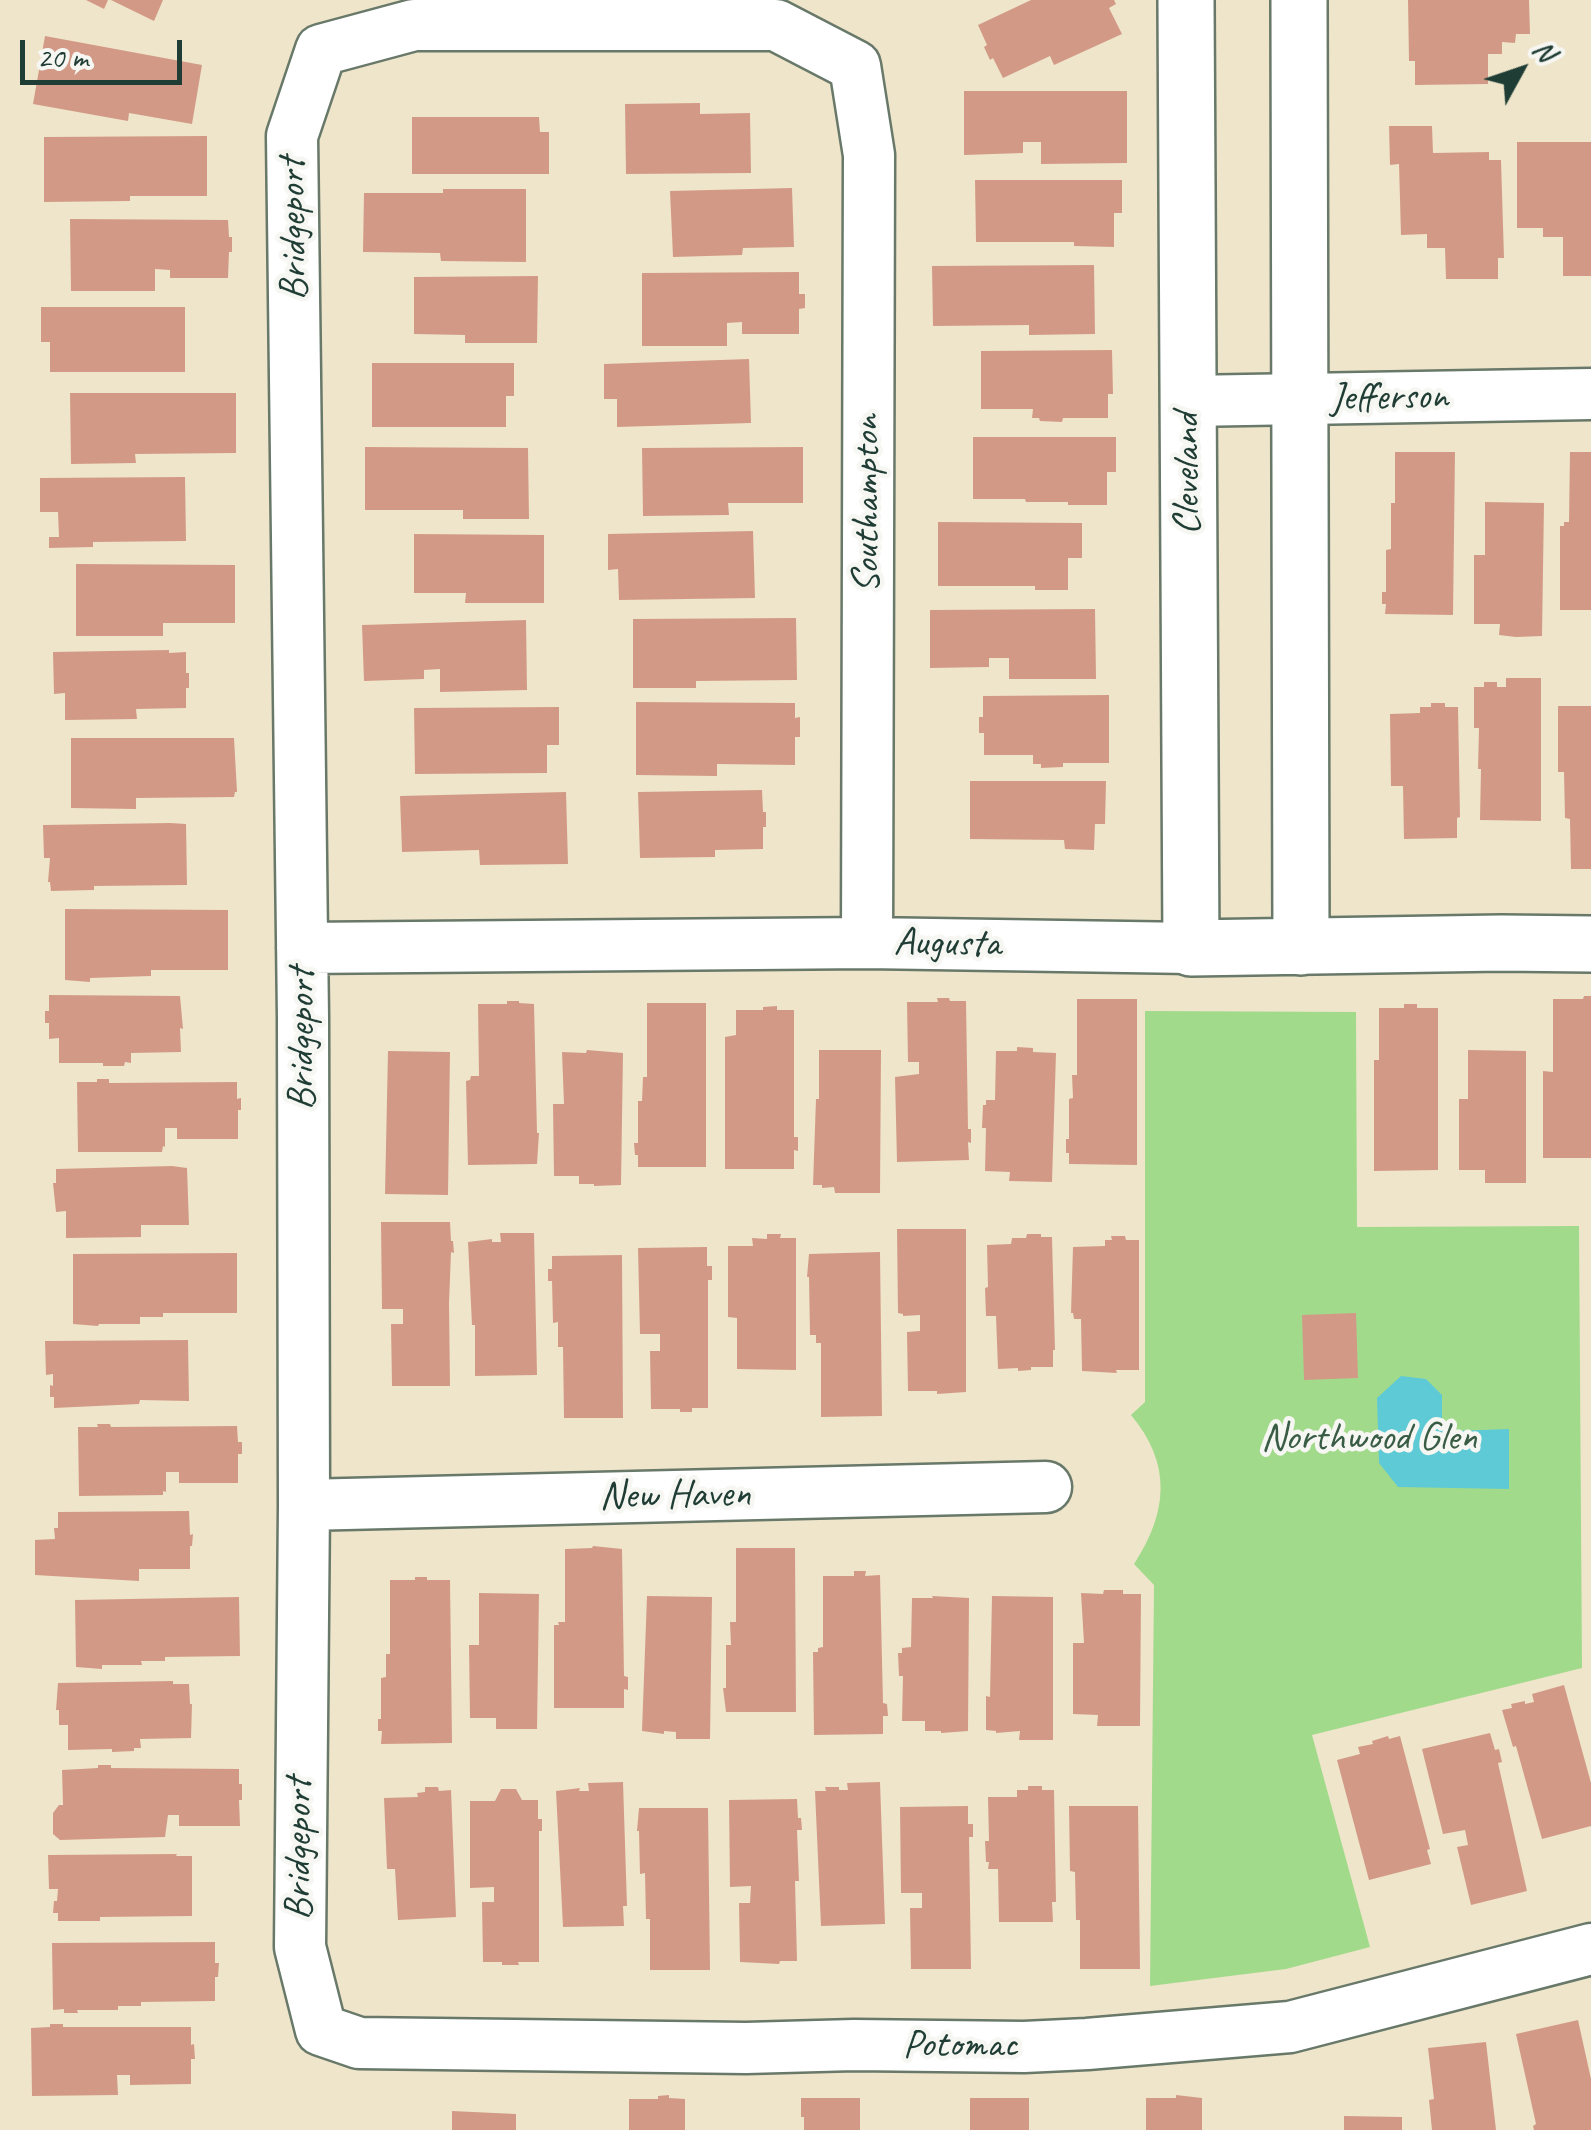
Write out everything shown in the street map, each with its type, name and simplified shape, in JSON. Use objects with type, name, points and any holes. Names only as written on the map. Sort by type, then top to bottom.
[{"type":"street","name":"Cleveland","points":[[1186,0],[1191,948]]},
{"type":"street","points":[[1299,0],[1301,947]]},
{"type":"street","name":"Southampton","points":[[321,50],[414,25],[776,25],[855,66],[869,155],[867,943]]},
{"type":"street","name":"Bridgeport","points":[[321,50],[292,136],[302,948],[304,1506],[300,1947],[321,2030]]},
{"type":"street","name":"Jefferson","points":[[1188,402],[1591,394]]},
{"type":"street","name":"Augusta","points":[[302,948],[867,943],[1191,948],[1591,944]]},
{"type":"street","name":"New Haven","points":[[304,1506],[1046,1487]]},
{"type":"street","name":"Potomac","points":[[321,2030],[359,2043],[746,2048],[1086,2044],[1290,2027],[1591,1949]]},
{"type":"green space","name":"Northwood Glen","points":[[1145,1011],[1356,1012],[1357,1227],[1579,1226],[1582,1668],[1312,1735],[1370,1947],[1286,1969],[1150,1986],[1154,1585],[1134,1564],[1154,1526],[1161,1488],[1154,1452],[1131,1415],[1145,1402]]},
{"type":"water","points":[[1401,1376],[1426,1379],[1442,1395],[1442,1419],[1454,1431],[1509,1429],[1509,1489],[1398,1487],[1379,1463],[1377,1398]]},
{"type":"building","points":[[86,0],[108,0],[104,9]]},
{"type":"building","points":[[111,0],[163,0],[154,21]]},
{"type":"building","points":[[1031,0],[1114,0],[1116,4],[1109,8],[1122,34],[1054,65],[1050,56],[1003,78],[993,58],[990,60],[978,25]]},
{"type":"building","points":[[1408,0],[1529,0],[1530,34],[1516,34],[1515,43],[1502,42],[1502,54],[1488,54],[1488,84],[1415,85],[1415,61],[1409,61]]},
{"type":"building","points":[[45,36],[202,65],[192,124],[129,113],[128,121],[33,104]]},
{"type":"building","points":[[964,91],[1127,91],[1127,163],[1041,164],[1041,142],[1023,142],[1023,153],[964,155]]},
{"type":"building","points":[[700,103],[700,114],[750,113],[751,173],[626,174],[625,104]]},
{"type":"building","points":[[412,117],[539,117],[540,132],[549,132],[549,174],[412,174]]},
{"type":"building","points":[[1389,126],[1432,126],[1433,153],[1489,152],[1489,160],[1501,160],[1504,258],[1498,258],[1498,279],[1446,279],[1445,248],[1427,248],[1427,234],[1401,235],[1399,164],[1390,165]]},
{"type":"building","points":[[207,136],[207,196],[44,202],[44,137]]},
{"type":"building","points":[[1517,142],[1591,142],[1591,276],[1563,276],[1563,237],[1543,237],[1543,228],[1517,228]]},
{"type":"building","points":[[975,180],[1122,180],[1122,213],[1114,213],[1114,247],[1074,246],[1074,242],[976,242]]},
{"type":"building","points":[[792,188],[794,247],[743,248],[742,255],[673,257],[670,191]]},
{"type":"building","points":[[443,189],[526,189],[526,262],[441,261],[440,253],[363,252],[364,193],[443,193]]},
{"type":"building","points":[[70,219],[228,220],[232,252],[228,278],[170,278],[170,270],[155,269],[155,291],[71,291]]},
{"type":"building","points":[[1094,265],[1095,334],[1029,335],[1029,325],[933,326],[932,266]]},
{"type":"building","points":[[799,272],[799,294],[805,294],[805,308],[799,309],[799,334],[742,334],[742,322],[727,323],[727,346],[642,346],[642,273]]},
{"type":"building","points":[[538,276],[537,343],[465,343],[465,335],[414,334],[414,277]]},
{"type":"building","points":[[41,307],[185,307],[185,372],[50,372],[50,342],[41,342]]},
{"type":"building","points":[[1112,350],[1113,394],[1108,394],[1108,418],[1040,421],[1032,418],[1033,409],[981,409],[981,351]]},
{"type":"building","points":[[749,359],[751,423],[617,427],[617,399],[604,399],[604,364]]},
{"type":"building","points":[[372,363],[514,363],[514,396],[506,396],[506,427],[372,427]]},
{"type":"building","points":[[70,393],[236,393],[236,453],[135,454],[136,463],[71,464]]},
{"type":"building","points":[[973,437],[1116,437],[1116,472],[1107,472],[1107,505],[973,499]]},
{"type":"building","points":[[365,447],[528,448],[529,519],[463,519],[463,510],[365,510]]},
{"type":"building","points":[[803,447],[803,503],[728,503],[729,515],[643,516],[642,448]]},
{"type":"building","points":[[1395,452],[1455,452],[1453,615],[1385,614],[1382,592],[1386,592],[1386,550],[1391,549]]},
{"type":"building","points":[[1570,452],[1591,452],[1591,610],[1560,610],[1560,526],[1569,522]]},
{"type":"building","points":[[185,477],[186,541],[93,542],[93,547],[49,548],[49,537],[59,537],[58,512],[40,512],[40,478]]},
{"type":"building","points":[[1485,502],[1544,503],[1542,636],[1499,635],[1500,624],[1474,624],[1474,555],[1485,555]]},
{"type":"building","points":[[938,522],[1082,523],[1082,558],[1068,558],[1068,590],[938,586]]},
{"type":"building","points":[[753,531],[755,598],[619,600],[618,569],[608,570],[608,534]]},
{"type":"building","points":[[414,534],[544,535],[544,603],[465,603],[466,593],[414,593]]},
{"type":"building","points":[[76,564],[235,565],[235,623],[163,623],[163,636],[76,636]]},
{"type":"building","points":[[1095,609],[1096,679],[1009,679],[1009,658],[989,658],[989,667],[930,668],[930,610]]},
{"type":"building","points":[[796,618],[797,680],[696,681],[696,688],[633,688],[633,619]]},
{"type":"building","points":[[526,620],[527,690],[440,692],[440,669],[424,670],[424,679],[364,681],[362,625]]},
{"type":"building","points":[[53,652],[186,652],[186,708],[136,709],[137,719],[65,720],[65,693],[54,694]]},
{"type":"building","points":[[1506,678],[1541,678],[1541,821],[1480,820],[1481,769],[1479,728],[1474,728],[1474,687],[1497,682],[1497,687],[1506,687]]},
{"type":"building","points":[[1109,695],[1109,763],[1063,763],[1063,767],[1041,768],[1041,764],[1033,764],[1033,755],[984,755],[984,733],[979,733],[983,696]]},
{"type":"building","points":[[636,702],[795,703],[800,737],[795,737],[795,765],[717,764],[717,776],[636,775]]},
{"type":"building","points":[[1431,703],[1458,707],[1457,838],[1404,839],[1403,786],[1391,786],[1390,714],[1420,713],[1420,707],[1431,707]]},
{"type":"building","points":[[1558,706],[1591,706],[1591,869],[1571,869],[1564,772],[1558,772]]},
{"type":"building","points":[[559,707],[559,745],[547,745],[547,773],[415,774],[414,708]]},
{"type":"building","points":[[71,738],[234,738],[237,792],[234,797],[136,798],[136,809],[71,808]]},
{"type":"building","points":[[970,781],[1106,781],[1105,824],[1095,824],[1094,850],[1065,849],[1064,840],[970,839]]},
{"type":"building","points":[[762,790],[766,812],[763,849],[715,850],[715,857],[640,858],[638,792]]},
{"type":"building","points":[[566,792],[568,864],[480,865],[479,850],[402,852],[400,796]]},
{"type":"building","points":[[186,824],[187,885],[94,886],[94,890],[51,891],[43,825]]},
{"type":"building","points":[[65,909],[228,910],[228,970],[151,970],[151,976],[90,978],[90,982],[65,980]]},
{"type":"building","points":[[49,995],[180,996],[181,1052],[131,1053],[131,1063],[125,1062],[124,1066],[59,1063],[59,1038],[49,1039],[49,1023],[45,1023]]},
{"type":"building","points":[[1591,996],[1591,1158],[1543,1158],[1543,1071],[1553,1072],[1553,999]]},
{"type":"building","points":[[937,998],[966,1001],[969,1160],[897,1162],[895,1077],[919,1074],[919,1062],[908,1062],[907,1002],[938,1002]]},
{"type":"building","points":[[1077,999],[1137,999],[1137,1165],[1069,1164],[1066,1139],[1069,1099],[1073,1098],[1072,1075],[1077,1075]]},
{"type":"building","points":[[647,1003],[706,1003],[706,1167],[638,1167],[634,1143],[638,1143],[638,1101],[642,1101],[643,1077],[647,1077]]},
{"type":"building","points":[[478,1004],[534,1004],[537,1164],[468,1165],[466,1081],[479,1076]]},
{"type":"building","points":[[1404,1004],[1438,1008],[1438,1170],[1374,1171],[1374,1060],[1379,1060],[1379,1008],[1404,1008]]},
{"type":"building","points":[[777,1006],[777,1010],[794,1010],[794,1137],[798,1137],[798,1151],[794,1150],[794,1169],[725,1169],[725,1037],[736,1035],[736,1010]]},
{"type":"building","points":[[1017,1047],[1056,1053],[1052,1182],[1009,1181],[1010,1172],[985,1171],[983,1105],[986,1100],[995,1100],[996,1051],[1017,1051]]},
{"type":"building","points":[[819,1050],[881,1050],[880,1193],[835,1193],[834,1187],[813,1185]]},
{"type":"building","points":[[1468,1050],[1526,1051],[1526,1183],[1485,1183],[1485,1170],[1459,1170],[1459,1099],[1468,1099]]},
{"type":"building","points":[[388,1051],[450,1052],[448,1195],[385,1194]]},
{"type":"building","points":[[562,1052],[623,1053],[621,1185],[579,1184],[579,1176],[554,1176],[553,1104],[564,1104]]},
{"type":"building","points":[[109,1079],[109,1083],[237,1082],[237,1099],[241,1098],[238,1139],[177,1139],[177,1128],[165,1128],[162,1152],[78,1152],[77,1082]]},
{"type":"building","points":[[187,1168],[189,1225],[141,1225],[141,1237],[66,1238],[66,1211],[56,1212],[56,1169]]},
{"type":"building","points":[[381,1222],[450,1222],[454,1253],[451,1252],[449,1303],[450,1386],[392,1386],[391,1324],[403,1324],[403,1309],[382,1309]]},
{"type":"building","points":[[897,1229],[966,1229],[966,1392],[908,1391],[907,1332],[920,1331],[920,1315],[898,1313]]},
{"type":"building","points":[[500,1233],[534,1233],[537,1375],[475,1376],[468,1242],[501,1242]]},
{"type":"building","points":[[767,1234],[796,1238],[796,1370],[737,1369],[737,1318],[728,1317],[728,1246],[753,1246],[752,1238],[767,1239]]},
{"type":"building","points":[[1027,1234],[1052,1237],[1053,1367],[998,1369],[996,1316],[986,1316],[987,1245],[1011,1244],[1012,1238],[1026,1238]]},
{"type":"building","points":[[1111,1236],[1139,1240],[1139,1370],[1082,1371],[1081,1319],[1074,1319],[1071,1313],[1073,1247],[1105,1246],[1105,1240],[1112,1240]]},
{"type":"building","points":[[707,1247],[707,1266],[712,1266],[712,1280],[708,1280],[708,1408],[692,1408],[692,1412],[651,1409],[650,1351],[660,1351],[660,1334],[640,1334],[638,1248]]},
{"type":"building","points":[[880,1252],[882,1416],[821,1417],[821,1343],[816,1343],[816,1335],[810,1335],[809,1254]]},
{"type":"building","points":[[237,1253],[237,1313],[163,1313],[163,1317],[140,1317],[140,1324],[73,1324],[73,1254]]},
{"type":"building","points":[[622,1255],[623,1418],[564,1418],[563,1347],[558,1347],[552,1281],[548,1281],[552,1256]]},
{"type":"building","points":[[1356,1313],[1358,1378],[1304,1380],[1302,1315]]},
{"type":"building","points":[[188,1340],[189,1401],[140,1400],[139,1404],[54,1408],[54,1397],[50,1397],[53,1374],[46,1375],[45,1341]]},
{"type":"building","points":[[97,1424],[237,1426],[238,1442],[242,1442],[238,1483],[179,1483],[179,1472],[166,1472],[163,1495],[79,1496],[78,1427],[98,1427]]},
{"type":"building","points":[[189,1511],[190,1535],[193,1534],[190,1569],[139,1569],[139,1581],[35,1575],[35,1540],[55,1539],[58,1512]]},
{"type":"building","points":[[736,1548],[795,1548],[796,1712],[726,1712],[726,1645],[731,1645],[730,1622],[736,1622]]},
{"type":"building","points":[[565,1549],[622,1549],[624,1676],[628,1677],[624,1708],[554,1708],[554,1625],[565,1622]]},
{"type":"building","points":[[854,1571],[866,1571],[865,1576],[880,1575],[883,1703],[887,1704],[888,1716],[883,1716],[883,1734],[814,1735],[813,1652],[823,1647],[823,1576],[854,1576]]},
{"type":"building","points":[[390,1580],[450,1580],[452,1743],[381,1744],[378,1719],[381,1678],[386,1677],[386,1654],[390,1654]]},
{"type":"building","points":[[1104,1590],[1141,1594],[1140,1726],[1097,1726],[1098,1715],[1073,1714],[1073,1643],[1084,1643],[1081,1593],[1103,1594]]},
{"type":"building","points":[[479,1593],[539,1594],[537,1729],[496,1729],[496,1718],[470,1718],[469,1645],[479,1645]]},
{"type":"building","points":[[647,1596],[712,1597],[710,1739],[676,1739],[676,1732],[642,1731]]},
{"type":"building","points":[[992,1596],[1053,1597],[1053,1740],[1019,1740],[1020,1731],[986,1730]]},
{"type":"building","points":[[239,1597],[240,1656],[165,1657],[165,1661],[141,1661],[142,1665],[76,1667],[75,1600]]},
{"type":"building","points":[[912,1598],[969,1598],[968,1731],[925,1731],[925,1721],[902,1721],[903,1676],[899,1676],[898,1653],[911,1647]]},
{"type":"building","points":[[58,1683],[189,1684],[191,1738],[140,1739],[141,1748],[134,1751],[68,1750],[68,1725],[59,1725],[56,1710]]},
{"type":"building","points":[[1564,1685],[1591,1783],[1591,1826],[1542,1839],[1502,1710],[1512,1708],[1511,1704],[1534,1702],[1532,1694]]},
{"type":"building","points":[[1490,1733],[1495,1750],[1499,1749],[1502,1762],[1498,1763],[1527,1891],[1471,1905],[1457,1847],[1468,1845],[1465,1830],[1443,1834],[1422,1749]]},
{"type":"building","points":[[1388,1736],[1400,1736],[1431,1864],[1369,1880],[1337,1760],[1360,1754],[1358,1747]]},
{"type":"building","points":[[98,1765],[239,1769],[240,1826],[179,1826],[179,1815],[168,1815],[165,1837],[60,1840],[53,1834],[53,1813],[63,1805],[62,1770]]},
{"type":"building","points":[[623,1782],[627,1906],[623,1906],[624,1926],[563,1927],[556,1791],[589,1791],[588,1783]]},
{"type":"building","points":[[880,1782],[885,1924],[821,1926],[815,1791],[826,1791],[825,1787],[848,1790],[847,1783]]},
{"type":"building","points":[[1028,1786],[1054,1790],[1053,1922],[999,1922],[998,1869],[988,1869],[986,1862],[988,1797],[1017,1797],[1017,1790],[1028,1790]]},
{"type":"building","points":[[425,1787],[451,1790],[456,1917],[398,1920],[395,1869],[387,1869],[384,1798],[418,1797],[417,1793],[425,1792]]},
{"type":"building","points":[[501,1789],[516,1789],[522,1800],[538,1800],[538,1819],[542,1819],[539,1962],[483,1962],[482,1902],[494,1902],[494,1887],[470,1888],[470,1801],[495,1801]]},
{"type":"building","points":[[797,1799],[802,1830],[797,1830],[799,1881],[795,1881],[797,1961],[740,1962],[739,1903],[750,1903],[751,1886],[730,1887],[729,1800]]},
{"type":"building","points":[[968,1806],[968,1824],[973,1824],[973,1837],[969,1837],[971,1969],[911,1969],[910,1908],[922,1908],[922,1893],[901,1893],[900,1807]]},
{"type":"building","points":[[1069,1806],[1138,1806],[1140,1969],[1080,1969],[1080,1920],[1076,1920],[1075,1872],[1070,1871]]},
{"type":"building","points":[[639,1808],[708,1808],[710,1970],[650,1970],[650,1919],[646,1919],[645,1873],[640,1874],[637,1831]]},
{"type":"building","points":[[48,1855],[192,1856],[192,1916],[58,1921],[58,1913],[53,1913],[58,1889],[49,1889]]},
{"type":"building","points":[[215,1942],[215,1963],[219,1963],[215,2001],[141,2002],[141,2006],[77,2010],[78,2013],[53,2010],[52,1943]]},
{"type":"building","points":[[1578,2020],[1591,2079],[1591,2130],[1534,2130],[1536,2124],[1516,2034]]},
{"type":"building","points":[[50,2024],[191,2027],[195,2059],[191,2059],[191,2084],[130,2085],[130,2075],[117,2075],[118,2095],[32,2096],[31,2028]]},
{"type":"building","points":[[1486,2042],[1496,2130],[1432,2130],[1429,2100],[1434,2099],[1428,2048]]},
{"type":"building","points":[[669,2095],[685,2099],[685,2130],[629,2130],[629,2099]]},
{"type":"building","points":[[801,2098],[860,2098],[860,2130],[804,2130]]},
{"type":"building","points":[[970,2098],[1029,2098],[1029,2130],[970,2130]]},
{"type":"building","points":[[1146,2098],[1202,2098],[1202,2130],[1146,2130]]},
{"type":"building","points":[[452,2111],[516,2114],[516,2130],[452,2130]]},
{"type":"building","points":[[1344,2116],[1402,2117],[1402,2130],[1344,2130]]}]
